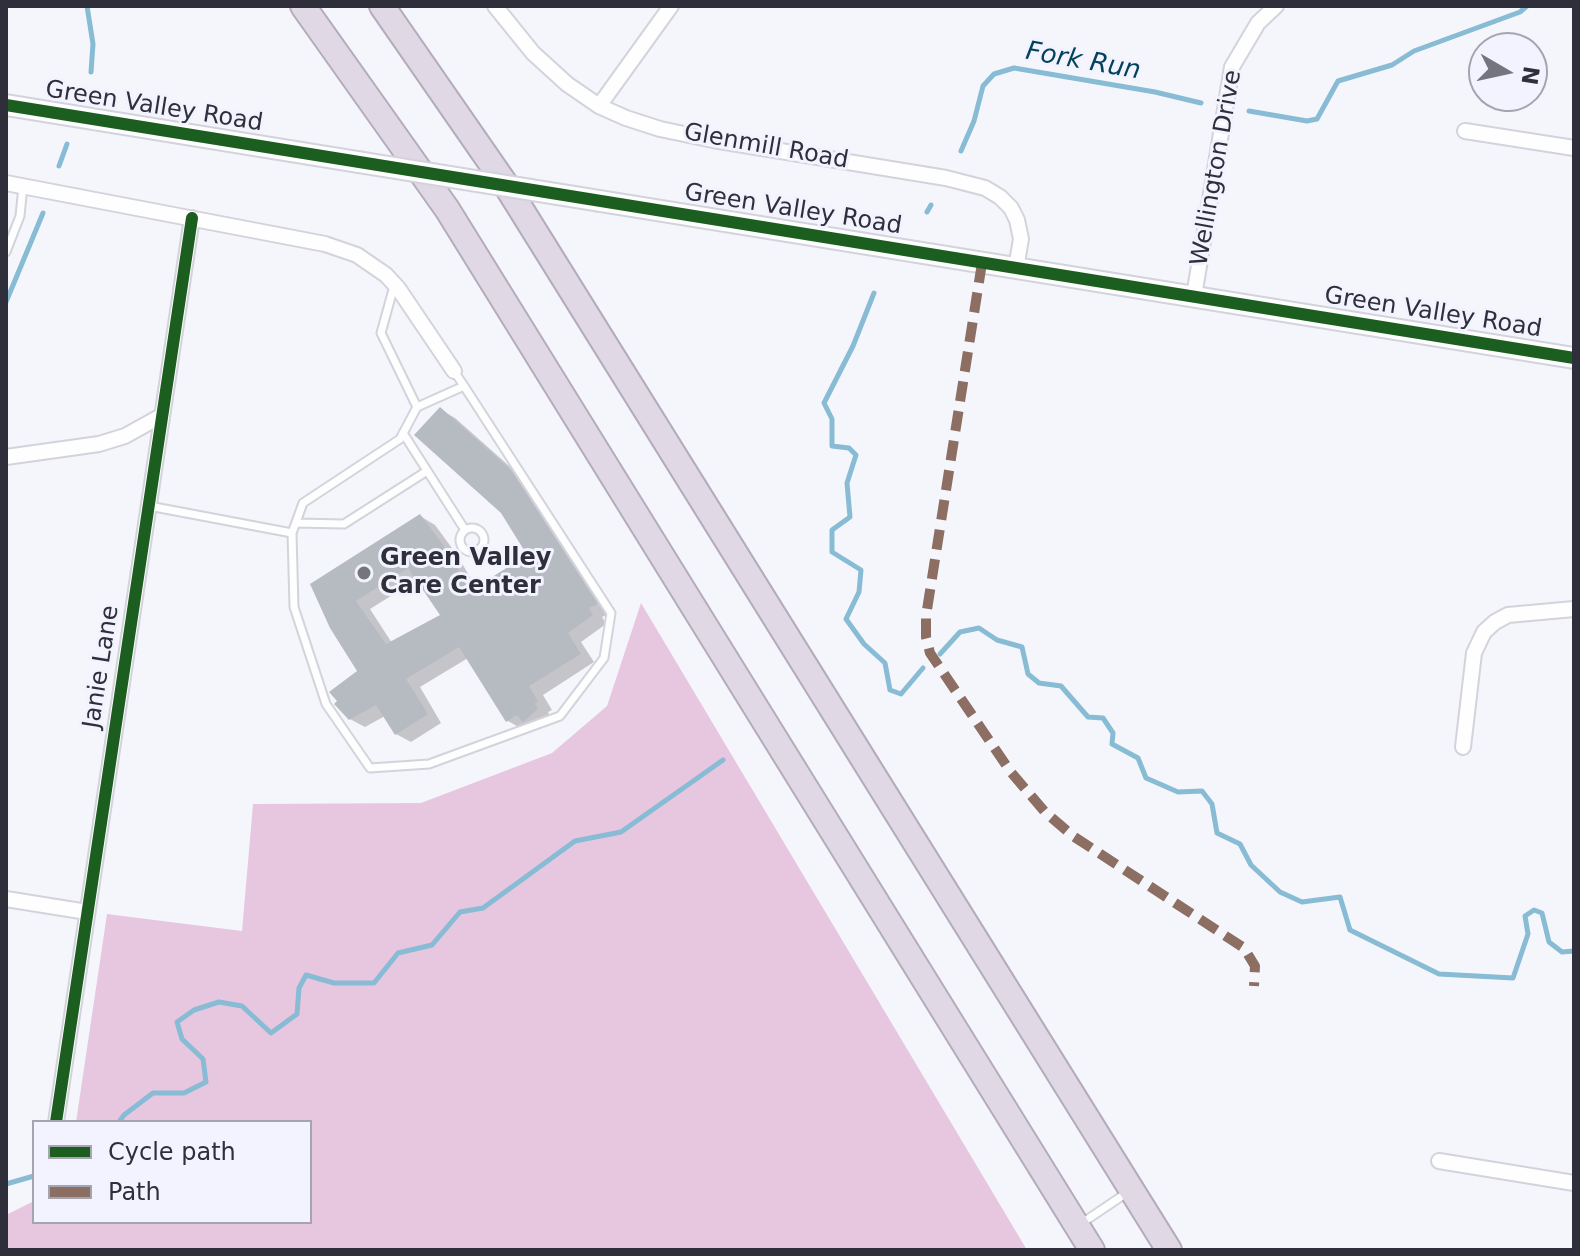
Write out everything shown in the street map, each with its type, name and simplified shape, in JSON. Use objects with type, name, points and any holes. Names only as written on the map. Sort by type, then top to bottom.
[{"type":"highway","points":[[303,6],[447,209],[1092,1250]]},
{"type":"highway","points":[[382,6],[504,182],[1169,1250]]},
{"type":"street","name":"Glenmill Road","points":[[495,6],[533,53],[567,84],[599,106],[626,118],[660,129],[946,178],[985,188],[1000,197],[1017,220],[1021,239],[1016,268]]},
{"type":"street","points":[[599,106],[671,6]]},
{"type":"street","name":"Wellington Drive","points":[[1194,296],[1232,67],[1258,23],[1276,6]]},
{"type":"street","name":"Green Valley Road","points":[[6,105],[1574,358]]},
{"type":"street","points":[[1465,131],[1574,148]]},
{"type":"street","points":[[6,183],[341,248],[372,264],[394,283],[410,302],[454,371]]},
{"type":"street","name":"Janie Lane","points":[[56,1120],[192,218]]},
{"type":"street","points":[[6,457],[99,444],[125,436],[161,416]]},
{"type":"street","points":[[1463,747],[1474,653],[1484,632],[1508,615],[1574,609]]},
{"type":"street","points":[[6,899],[87,912]]},
{"type":"street","points":[[1439,1161],[1574,1183]]},
{"type":"lane","points":[[6,252],[20,216],[23,186]]},
{"type":"lane","points":[[394,283],[381,333],[417,407]]},
{"type":"lane","points":[[454,371],[464,386],[611,613],[604,658],[560,716],[429,764],[370,768],[326,704],[294,607],[292,533],[303,503],[400,439],[417,407],[464,386]]},
{"type":"lane","points":[[403,433],[465,530]]},
{"type":"lane","points":[[296,523],[344,524],[427,471]]},
{"type":"lane","points":[[148,506],[292,533]]},
{"type":"lane","points":[[1077,1226],[1131,1190]]},
{"type":"shaded area","points":[[641,603],[1027,1250],[6,1250],[6,1215],[32,1202],[32,1224],[312,1224],[312,1120],[76,1120],[107,914],[242,931],[253,804],[421,803],[552,753],[607,706]]},
{"type":"building","name":"Green Valley Care Center","points":[[440,407],[511,470],[598,604],[589,608],[593,615],[568,633],[581,654],[529,686],[538,701],[535,704],[538,709],[523,722],[517,715],[506,722],[459,647],[406,679],[428,714],[395,735],[376,705],[349,720],[334,704],[337,701],[329,692],[357,671],[330,628],[310,584],[420,514],[443,545],[470,591],[527,555],[501,513],[414,435]],"holes":[[[408,568],[440,615],[386,644],[356,601]]]},
{"type":"waterway","points":[[87,6],[93,44],[91,72]]},
{"type":"waterway","name":"Fork Run","points":[[1249,111],[1307,121],[1317,119],[1338,81],[1392,65],[1414,51],[1520,12],[1527,6]]},
{"type":"waterway","name":"Fork Run","points":[[961,151],[974,121],[983,86],[994,74],[1014,68],[1201,103]]},
{"type":"waterway","points":[[59,166],[67,144]]},
{"type":"waterway","name":"Fork Run","points":[[927,212],[931,205]]},
{"type":"waterway","points":[[6,302],[43,213]]},
{"type":"waterway","name":"Fork Run","points":[[874,293],[853,346],[824,403],[832,419],[832,446],[849,448],[856,455],[847,483],[850,517],[832,530],[832,552],[861,570],[859,592],[846,619],[864,644],[885,663],[890,690],[901,694],[923,668]]},
{"type":"waterway","points":[[940,654],[960,632],[979,628],[997,640],[1022,647],[1028,674],[1039,683],[1061,686],[1088,717],[1103,718],[1113,733],[1112,744],[1138,758],[1146,778],[1178,792],[1202,791],[1212,804],[1217,833],[1240,844],[1251,865],[1280,892],[1302,902],[1340,897],[1350,930],[1439,974],[1513,978],[1528,934],[1525,916],[1534,910],[1542,913],[1549,942],[1562,952],[1574,951]]},
{"type":"waterway","points":[[120,1120],[153,1093],[184,1093],[206,1082],[203,1059],[182,1039],[177,1022],[194,1010],[219,1002],[242,1006],[271,1033],[297,1014],[299,988],[306,975],[334,983],[374,983],[398,953],[432,945],[460,912],[483,908],[575,841],[621,832],[723,760]]},
{"type":"waterway","points":[[6,1184],[32,1177]]},
{"type":"marked path","points":[[982,263],[926,616],[930,653],[1010,771],[1045,812],[1073,836],[1244,948],[1255,966],[1254,986]]},
{"type":"cycle path","points":[[6,105],[1574,358]]},
{"type":"cycle path","points":[[56,1120],[192,218]]},
{"type":"place","name":"Green Valley Care Center","points":[[364,573]]}]
